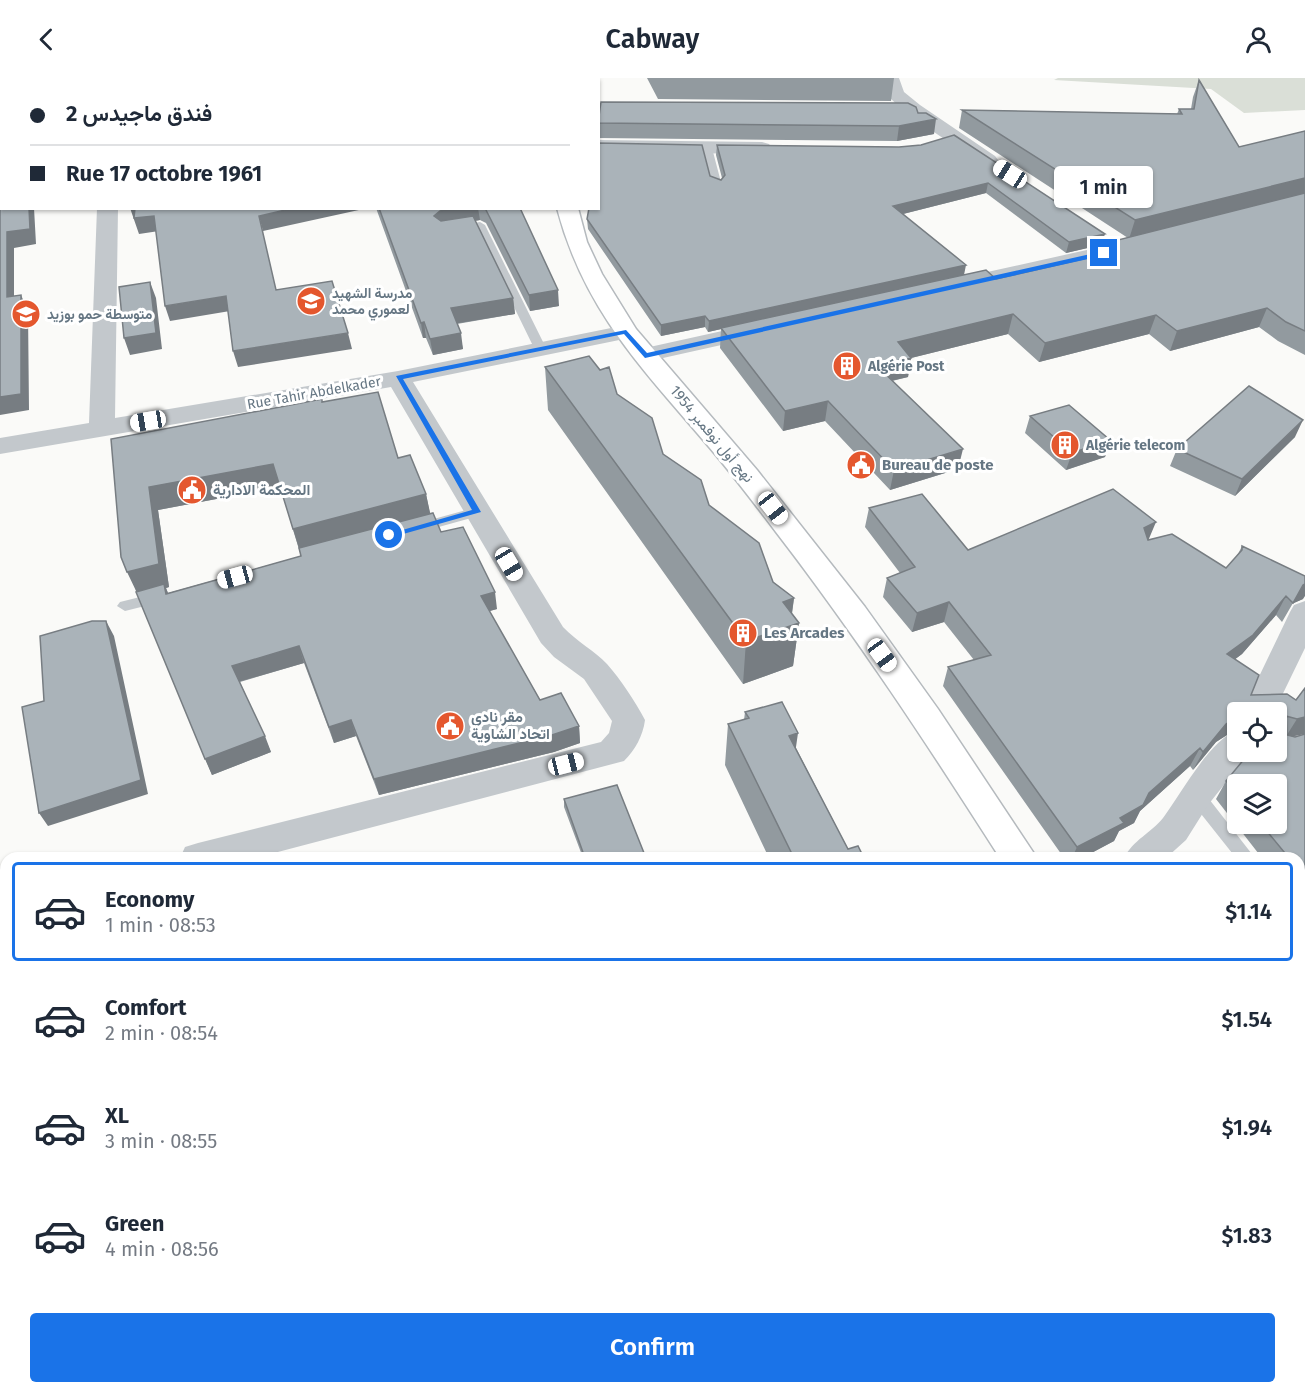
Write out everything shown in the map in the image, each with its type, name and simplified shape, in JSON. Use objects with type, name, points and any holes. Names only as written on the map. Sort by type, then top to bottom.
[{"type":"main road","name":"نهج أول نوفمبر 1954","points":[[568,210],[580,252],[601,295],[626,332],[759,489],[831,583],[921,709],[1015,852]]},
{"type":"street","points":[[890,78],[896,94],[913,110],[1001,168]]},
{"type":"street","points":[[930,143],[952,137]]},
{"type":"street","points":[[600,146],[778,148]]},
{"type":"street","points":[[102,429],[108,210]]},
{"type":"street","points":[[932,292],[1117,242],[1156,240]]},
{"type":"street","points":[[645,355],[783,325]]},
{"type":"street","name":"Rue Tahir Abdelkader","points":[[0,446],[398,378],[626,332]]},
{"type":"street","points":[[221,852],[612,752],[622,743],[627,732],[629,720],[595,671],[565,649],[552,635],[398,378]]},
{"type":"street","points":[[1263,702],[1305,612]]},
{"type":"street","points":[[1149,852],[1174,830],[1196,795],[1227,757]]},
{"type":"lane","points":[[707,148],[717,186]]},
{"type":"lane","points":[[443,231],[480,225],[541,350]]},
{"type":"lane","points":[[398,533],[477,512]]},
{"type":"lane","points":[[125,606],[171,594]]},
{"type":"lane","points":[[1196,795],[1241,852]]},
{"type":"shaded area","points":[[1058,78],[1305,78],[1305,110],[1244,113],[1211,89],[1054,80]]},
{"type":"building","points":[[1199,80],[1239,147],[1305,131],[1305,178],[1135,220],[962,110],[1182,114],[1179,109],[1194,109]]},
{"type":"building","points":[[601,102],[908,103],[916,107],[918,113],[926,113],[936,119],[899,126],[600,123]]},
{"type":"building","points":[[954,135],[1105,234],[1069,242],[988,183],[893,206],[966,265],[709,321],[705,316],[661,325],[587,219],[589,210],[600,210],[600,143],[702,145],[710,176],[721,180],[725,175],[717,145],[899,147],[921,145]]},
{"type":"building","points":[[1305,193],[1305,331],[1286,322],[1267,308],[1177,331],[1156,315],[1045,343],[1013,314],[898,342],[911,358],[876,365],[963,449],[894,470],[828,401],[785,411],[721,328],[986,270],[996,279],[1100,255],[1090,247]]},
{"type":"building","points":[[0,210],[29,210],[30,229],[7,232],[7,297],[21,295],[21,394],[0,397]]},
{"type":"building","points":[[135,210],[285,210],[259,216],[276,290],[332,281],[348,333],[233,351],[226,296],[165,306],[154,216],[134,218]]},
{"type":"building","points":[[380,210],[444,210],[434,216],[441,221],[473,216],[513,298],[451,308],[461,333],[430,339],[424,322],[421,323]]},
{"type":"building","points":[[486,210],[521,210],[558,290],[529,295]]},
{"type":"building","points":[[150,282],[156,333],[124,338],[119,287]]},
{"type":"building","points":[[589,356],[600,370],[609,367],[617,394],[652,418],[663,454],[701,480],[709,505],[759,543],[773,582],[794,598],[783,602],[799,623],[746,641],[545,367]]},
{"type":"building","points":[[1249,386],[1303,420],[1242,479],[1177,449]]},
{"type":"building","points":[[378,392],[398,458],[410,455],[426,494],[293,529],[273,464],[149,487],[159,564],[127,572],[121,557],[111,439],[322,399],[322,402]]},
{"type":"building","points":[[1069,405],[1110,440],[1072,453],[1030,416]]},
{"type":"building","points":[[1113,489],[1156,522],[1144,528],[1148,540],[1172,534],[1226,568],[1242,550],[1242,546],[1305,576],[1305,584],[1293,603],[1286,596],[1253,635],[1227,654],[1259,675],[1251,695],[1287,694],[1296,700],[1305,688],[1305,717],[1297,719],[1287,716],[1287,702],[1227,702],[1227,723],[1203,752],[1200,748],[1149,793],[1143,805],[1120,818],[1124,823],[1077,847],[948,667],[991,655],[949,602],[917,613],[887,578],[915,567],[869,508],[922,494],[968,550]]},
{"type":"building","points":[[433,513],[441,532],[463,527],[495,592],[481,596],[540,700],[561,693],[579,726],[552,735],[374,779],[351,720],[329,727],[299,646],[232,666],[265,736],[205,759],[136,592],[164,584],[166,594],[301,556],[299,548]]},
{"type":"building","points":[[92,621],[106,621],[141,780],[39,813],[22,707],[44,701],[40,636]]},
{"type":"building","points":[[782,702],[798,733],[789,736],[848,849],[858,846],[861,852],[791,852],[728,724],[749,718],[745,712]]},
{"type":"building","points":[[1305,734],[1305,852],[1284,852],[1269,834],[1287,834],[1287,774],[1232,774],[1242,762],[1287,762],[1287,735],[1295,737]]},
{"type":"building","points":[[617,785],[644,852],[583,852],[564,799]]},
{"type":"place","name":"مدرسة الشهيد لعموري محمد","points":[[311,301]]},
{"type":"place","name":"متوسطة حمو بوزيد","points":[[26,314]]},
{"type":"place","name":"Algérie Post","points":[[847,366]]},
{"type":"place","name":"Algérie telecom","points":[[1065,445]]},
{"type":"place","name":"Bureau de poste","points":[[861,465]]},
{"type":"place","name":"المحكمة الادارية","points":[[192,490]]},
{"type":"place","name":"Les Arcades","points":[[743,633]]},
{"type":"place","name":"مقر نادي اتحاد الشاوية","points":[[450,726]]},
{"type":"route","points":[[389,535],[477,512],[398,378],[626,332],[645,355],[1104,253]]}]
